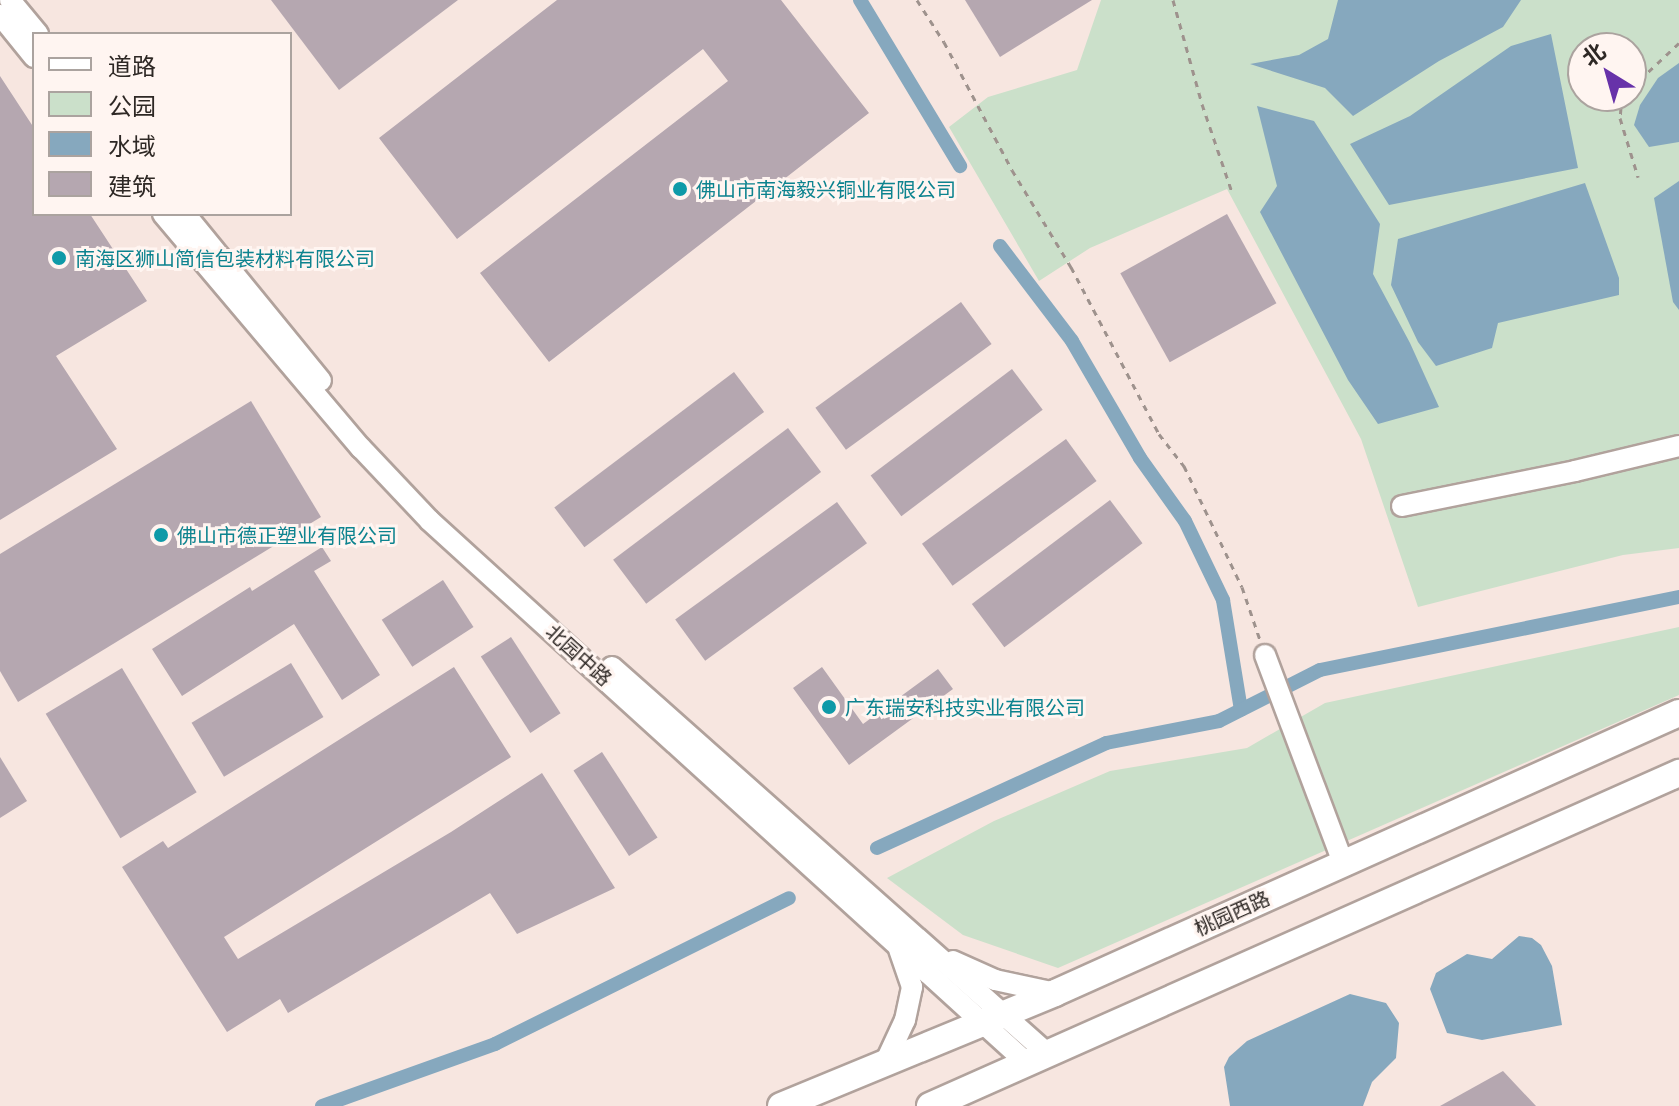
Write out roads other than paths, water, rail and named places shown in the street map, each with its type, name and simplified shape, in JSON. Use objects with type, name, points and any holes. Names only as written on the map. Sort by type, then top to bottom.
[{"type":"main road","name":"桃园西路","points":[[781,1106],[1055,993],[1679,713]]},
{"type":"main road","points":[[930,1106],[1679,773]]},
{"type":"street","points":[[10,0],[36,32]]},
{"type":"street","points":[[0,15],[32,55]]},
{"type":"street","name":"北园中路","points":[[165,216],[308,387],[429,520],[898,946],[993,1018],[1039,1059]]},
{"type":"street","name":"北园中路","points":[[187,216],[318,378],[439,510],[933,952],[993,1018]]},
{"type":"street","points":[[1402,506],[1575,471],[1679,446]]},
{"type":"street","points":[[1265,655],[1343,863]]},
{"type":"street","points":[[885,1063],[905,1020],[912,987],[898,946]]},
{"type":"street","points":[[933,952],[995,980],[1055,993]]},
{"type":"water","points":[[1338,0],[1521,0],[1503,27],[1439,61],[1353,116],[1325,88],[1250,64],[1299,55],[1328,39]]},
{"type":"water","points":[[1551,34],[1578,168],[1389,205],[1350,144],[1410,116],[1511,46]]},
{"type":"water","points":[[1679,63],[1679,142],[1649,147],[1634,125],[1638,112],[1647,112],[1647,94],[1658,78]]},
{"type":"water","points":[[1257,106],[1314,121],[1380,224],[1373,274],[1410,343],[1439,407],[1378,424],[1348,380],[1260,212],[1277,186]]},
{"type":"water","points":[[1679,181],[1679,310],[1673,302],[1654,198]]},
{"type":"water","points":[[1585,183],[1619,278],[1619,295],[1498,323],[1492,348],[1436,366],[1418,342],[1391,285],[1398,239]]},
{"type":"water","points":[[1519,936],[1532,938],[1541,945],[1552,966],[1562,1025],[1482,1040],[1447,1033],[1430,989],[1436,973],[1467,954],[1492,959]]},
{"type":"water","points":[[1350,994],[1386,1003],[1399,1023],[1396,1058],[1372,1082],[1363,1106],[1230,1106],[1224,1067],[1229,1057],[1247,1041]]},
{"type":"waterway","points":[[860,0],[960,166]]},
{"type":"waterway","points":[[1000,246],[1072,341],[1140,458],[1185,521],[1223,600],[1241,710]]},
{"type":"waterway","points":[[877,848],[1106,743],[1219,721],[1320,670],[1679,597]]},
{"type":"waterway","points":[[322,1106],[495,1044],[789,898]]},
{"type":"place","name":"佛山市南海毅兴铜业有限公司","points":[[680,189]]},
{"type":"place","name":"南海区狮山简信包装材料有限公司","points":[[59,258]]},
{"type":"place","name":"佛山市德正塑业有限公司","points":[[161,535]]},
{"type":"place","name":"广东瑞安科技实业有限公司","points":[[829,707]]}]
